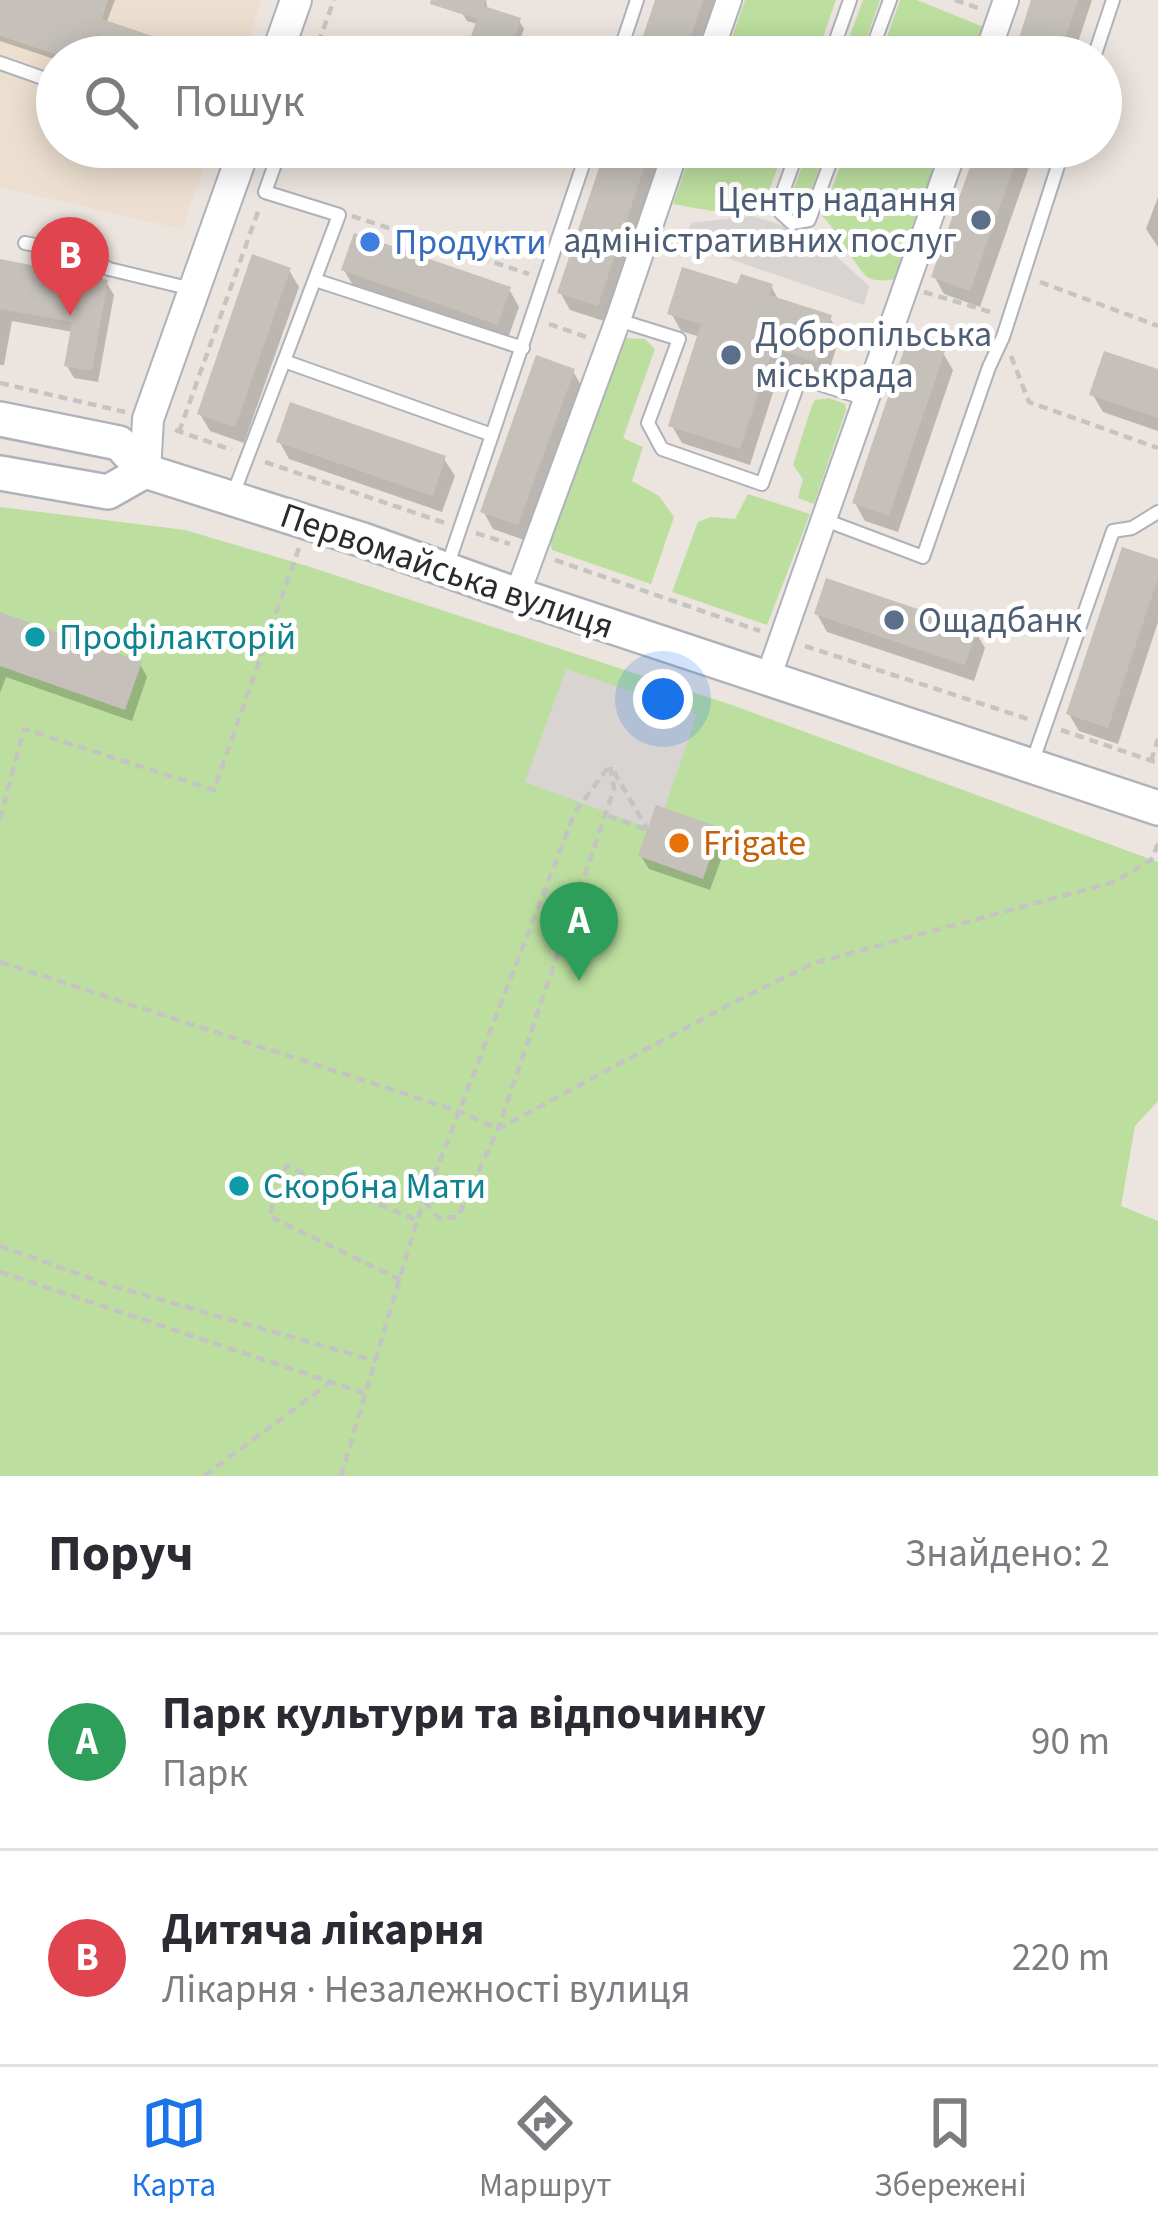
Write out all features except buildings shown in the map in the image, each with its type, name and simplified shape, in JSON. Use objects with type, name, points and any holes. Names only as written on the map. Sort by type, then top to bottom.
[{"type":"main road","name":"Первомайська вулиця","points":[[0,419],[119,443],[145,471],[1158,808]]},
{"type":"main road","points":[[0,473],[108,492],[145,471]]},
{"type":"street","points":[[283,36],[296,0]]},
{"type":"street","points":[[716,36],[729,0]]},
{"type":"street","points":[[993,36],[1006,0]]},
{"type":"street","points":[[145,471],[148,418],[236,168]]},
{"type":"street","points":[[517,595],[670,168]]},
{"type":"street","points":[[768,678],[948,168]]},
{"type":"lane","points":[[625,36],[638,0]]},
{"type":"lane","points":[[837,36],[850,0]]},
{"type":"lane","points":[[877,36],[890,0]]},
{"type":"lane","points":[[1101,36],[1113,0]]},
{"type":"lane","points":[[0,63],[36,76]]},
{"type":"lane","points":[[231,499],[339,215],[265,192],[274,168]]},
{"type":"lane","points":[[446,569],[582,168]]},
{"type":"lane","points":[[791,168],[780,200],[781,213],[792,223],[809,220],[828,168]]},
{"type":"lane","points":[[822,519],[923,557],[1003,337],[1057,168]]},
{"type":"lane","points":[[26,243],[86,255],[109,269],[193,289]]},
{"type":"lane","points":[[315,280],[523,349]]},
{"type":"lane","points":[[618,320],[679,339],[648,423],[662,449],[762,484],[800,378],[866,399]]},
{"type":"lane","points":[[284,361],[492,435]]},
{"type":"lane","points":[[1030,766],[1113,531],[1132,528],[1158,512]]},
{"type":"path","points":[[321,36],[334,0]]},
{"type":"path","points":[[179,432],[265,192]]},
{"type":"path","points":[[339,215],[361,216],[546,280]]},
{"type":"path","points":[[1021,275],[1158,326]]},
{"type":"path","points":[[907,286],[996,314],[1029,402],[1158,448]]},
{"type":"path","points":[[532,318],[609,345]]},
{"type":"path","points":[[0,383],[148,418],[247,456],[1154,762],[1158,739]]},
{"type":"path","points":[[0,819],[24,729],[214,790],[308,523]]},
{"type":"path","points":[[605,815],[647,830],[610,766]]},
{"type":"path","points":[[425,1202],[439,1218],[458,1217],[498,1129],[614,789],[610,766]]},
{"type":"path","points":[[341,1476],[417,1220],[575,812],[610,766]]},
{"type":"path","points":[[498,1129],[814,963],[1114,882],[1151,860],[1158,844]]},
{"type":"path","points":[[0,962],[461,1112],[498,1129]]},
{"type":"path","points":[[401,1280],[269,1216],[286,1166],[417,1220]]},
{"type":"path","points":[[0,1246],[109,1285],[376,1360]]},
{"type":"path","points":[[0,1272],[367,1394]]},
{"type":"path","points":[[204,1476],[332,1381]]},
{"type":"shaded area","points":[[0,0],[262,0],[249,36],[36,36],[36,168],[204,168],[182,229],[0,187]]},
{"type":"shaded area","points":[[752,216],[813,235],[869,286],[864,305],[683,243],[691,223]]},
{"type":"shaded area","points":[[566,669],[697,714],[657,831],[525,782]]},
{"type":"green space","points":[[745,0],[836,0],[823,36],[732,36]]},
{"type":"green space","points":[[863,0],[880,0],[867,36],[850,36]]},
{"type":"green space","points":[[900,0],[917,0],[986,28],[983,36],[887,36]]},
{"type":"green space","points":[[686,168],[777,168],[767,196],[712,211],[673,204]]},
{"type":"green space","points":[[801,168],[819,168],[810,194],[794,188]]},
{"type":"green space","points":[[839,168],[937,168],[897,279],[866,276],[822,216]]},
{"type":"green space","points":[[624,338],[645,339],[655,349],[623,438],[643,447],[632,481],[659,496],[674,517],[651,584],[552,550],[550,542]]},
{"type":"green space","points":[[829,398],[845,404],[846,410],[814,504],[798,498],[803,479],[793,465],[812,405]]},
{"type":"green space","points":[[748,494],[810,514],[767,625],[672,592],[698,522],[711,517],[735,519]]},
{"type":"green space","points":[[0,507],[185,530],[304,565],[735,706],[1158,862],[1158,1101],[1135,1126],[1121,1206],[1158,1221],[1158,1476],[0,1476]]},
{"type":"place","name":"Центр надання адміністративних послуг","points":[[981,220]]},
{"type":"place","name":"Продукти","points":[[370,242]]},
{"type":"place","name":"Дитяча лікарня","points":[[70,316]]},
{"type":"place","name":"Добропільська міськрада","points":[[731,355]]},
{"type":"place","name":"Ощадбанк","points":[[894,620]]},
{"type":"place","name":"Профілакторій","points":[[35,637]]},
{"type":"place","name":"Frigate","points":[[679,843]]},
{"type":"place","name":"Парк культури та відпочинку","points":[[579,981]]},
{"type":"place","name":"Скорбна Мати","points":[[239,1186]]}]
